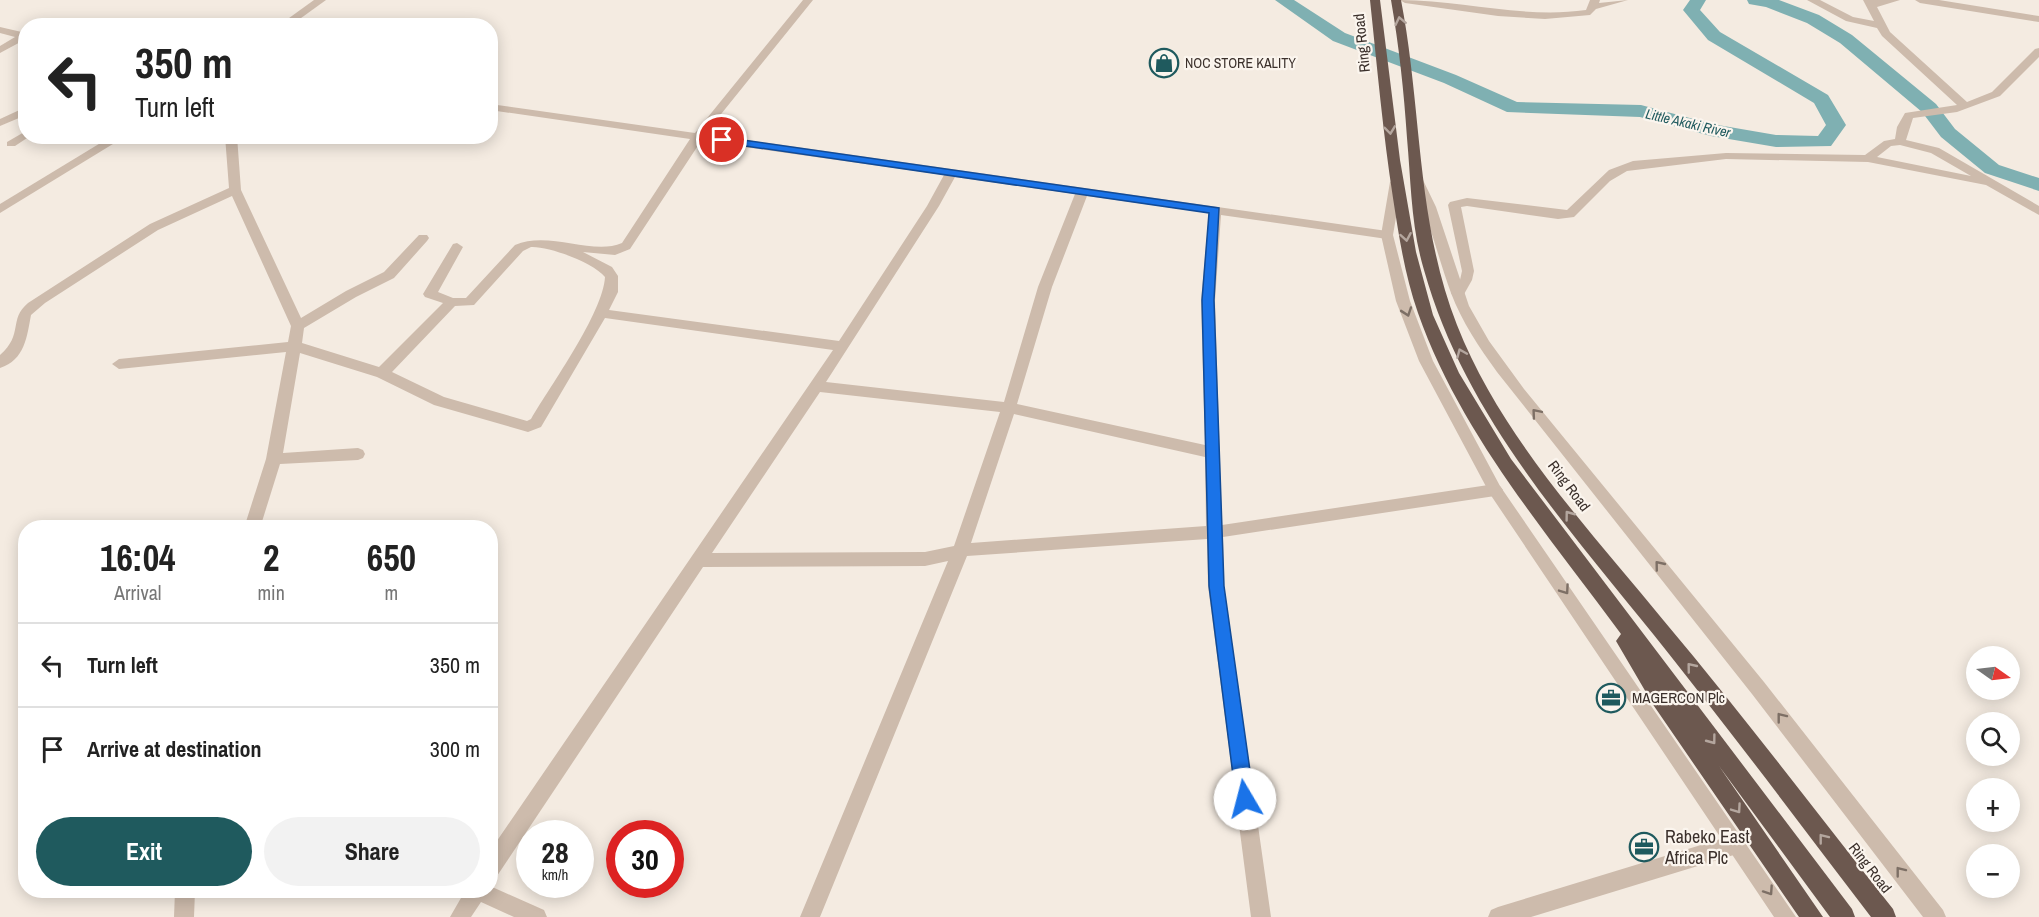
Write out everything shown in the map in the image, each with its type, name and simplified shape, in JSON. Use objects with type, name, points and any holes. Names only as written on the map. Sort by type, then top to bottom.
[{"type":"highway","name":"Ring Road","points":[[1375,0],[1396,179],[1413,271],[1426,316],[1449,368],[1470,408],[1505,464],[1592,583],[1845,917]]},
{"type":"highway","name":"Ring Road","points":[[1396,0],[1405,43],[1422,230],[1431,271],[1466,363],[1492,409],[1527,461],[1611,571],[1694,670],[1885,917]]},
{"type":"highway","points":[[1592,583],[1661,700],[1812,917]]},
{"type":"street","points":[[295,18],[321,0]]},
{"type":"street","points":[[457,247],[430,294],[452,302],[470,302],[526,243],[615,251],[626,246],[698,136],[808,0]]},
{"type":"street","points":[[1404,0],[1525,15],[1580,14],[1590,12],[1594,4],[1623,0]]},
{"type":"street","points":[[1812,0],[1850,19],[1880,25]]},
{"type":"street","points":[[1894,0],[1870,2],[1880,25],[1896,45],[1965,106]]},
{"type":"street","points":[[1920,0],[2039,20]]},
{"type":"street","points":[[0,30],[18,34]]},
{"type":"street","points":[[0,50],[18,40]]},
{"type":"street","points":[[1900,142],[1906,117],[1914,113],[1947,111],[1996,94],[2039,51]]},
{"type":"street","points":[[498,107],[1387,235]]},
{"type":"street","points":[[0,123],[18,116]]},
{"type":"street","points":[[11,144],[18,139]]},
{"type":"street","points":[[1868,159],[1888,143],[1900,142],[1935,150],[2039,211]]},
{"type":"street","points":[[0,209],[108,144]]},
{"type":"street","points":[[232,144],[235,190],[298,326],[274,459],[255,520]]},
{"type":"street","points":[[1458,293],[1466,280],[1468,271],[1454,212],[1454,206],[1459,202],[1558,215],[1570,214],[1608,174],[1619,168],[1726,156],[1868,159],[1993,183]]},
{"type":"street","points":[[498,857],[842,346],[933,206],[951,173]]},
{"type":"street","points":[[1396,179],[1387,235],[1403,301],[1418,342],[1467,440],[1495,490],[1786,917]]},
{"type":"street","points":[[1417,180],[1427,198],[1458,293],[1474,328],[1519,393],[1758,688],[1936,917]]},
{"type":"street","points":[[0,363],[19,343],[22,336],[22,317],[40,300],[154,227],[235,190]]},
{"type":"street","points":[[810,917],[961,550],[1009,408],[1045,287],[1082,192]]},
{"type":"street","points":[[1215,211],[1208,300],[1216,586],[1261,917]]},
{"type":"street","points":[[298,326],[351,294],[389,276],[423,238]]},
{"type":"street","points":[[119,364],[294,346],[382,373],[439,401],[524,427],[532,426],[601,313],[611,292],[612,276],[607,270],[556,246]]},
{"type":"street","points":[[382,373],[452,302]]},
{"type":"street","points":[[601,313],[842,346]]},
{"type":"street","points":[[815,386],[1009,408],[1213,453]]},
{"type":"street","points":[[274,459],[358,454]]},
{"type":"street","points":[[698,560],[925,559],[941,557],[961,550],[1215,532],[1495,490]]},
{"type":"street","points":[[1498,917],[1737,844]]},
{"type":"street","points":[[184,917],[185,898]]},
{"type":"street","points":[[460,917],[473,898]]},
{"type":"street","points":[[494,898],[537,917]]},
{"type":"waterway","name":"Little Akaki River","points":[[1283,0],[1339,37],[1450,79],[1514,108],[1641,111],[1711,130],[1776,141],[1824,142],[1836,125],[1821,99],[1714,36],[1691,10],[1698,0]]},
{"type":"waterway","name":"Little Akaki River","points":[[1755,0],[1769,2],[1813,19],[1846,39],[1929,108],[1948,133],[1992,169],[2039,185]]},
{"type":"place","name":"NOC STORE KALITY","points":[[1164,63]]},
{"type":"place","name":"MAGERCON Plc","points":[[1611,698]]},
{"type":"place","name":"Rabeko East Africa Plc","points":[[1644,847]]},
{"type":"route","points":[[722,140],[1215,211],[1208,300],[1216,586],[1245,799]]}]
